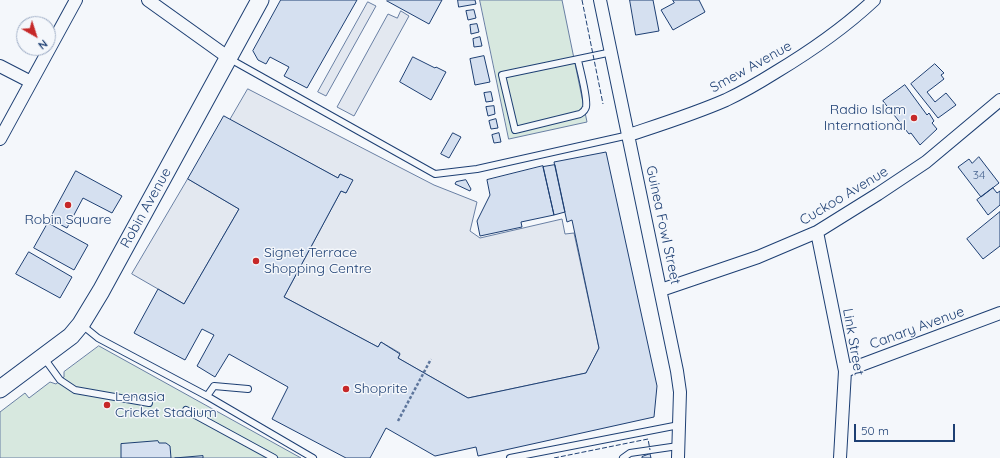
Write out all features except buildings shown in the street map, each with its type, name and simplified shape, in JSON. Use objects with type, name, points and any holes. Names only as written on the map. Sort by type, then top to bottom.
[{"type":"street","points":[[0,139],[76,0]]},
{"type":"street","points":[[148,0],[229,58]]},
{"type":"street","name":"Robin Avenue","points":[[0,389],[70,336],[81,324],[101,291],[260,0]]},
{"type":"street","name":"Guinea Fowl Street","points":[[600,0],[677,371],[680,392],[678,452]]},
{"type":"street","name":"Smew Avenue","points":[[629,135],[689,115],[727,99],[763,80],[831,36],[874,0]]},
{"type":"street","points":[[0,66],[31,82]]},
{"type":"street","name":"Cuckoo Avenue","points":[[661,290],[758,257],[817,232],[926,162],[1000,100]]},
{"type":"street","name":"Link Street","points":[[817,232],[845,371],[840,458]]},
{"type":"street","name":"Canary Avenue","points":[[845,371],[1000,313]]},
{"type":"lane","points":[[578,60],[586,99],[584,112],[515,130],[502,75],[612,52]]},
{"type":"lane","points":[[229,58],[435,174],[477,169],[629,135]]},
{"type":"lane","points":[[81,324],[98,338],[207,396],[313,458]]},
{"type":"lane","points":[[43,357],[60,380],[75,390],[149,403]]},
{"type":"lane","points":[[207,396],[214,386],[248,389]]},
{"type":"lane","points":[[186,410],[274,458]]},
{"type":"lane","points":[[510,458],[679,425]]},
{"type":"lane","points":[[623,458],[630,453],[678,452]]},
{"type":"path","points":[[398,421],[431,359]]},
{"type":"shaded area","points":[[480,0],[562,0],[587,122],[509,139]]},
{"type":"shaded area","points":[[368,2],[376,6],[326,96],[318,92]]},
{"type":"shaded area","points":[[401,11],[409,16],[354,116],[337,107],[388,14],[397,18]]},
{"type":"shaded area","points":[[248,89],[434,185],[477,202],[470,231],[480,238],[562,219],[565,234],[574,233],[599,348],[586,373],[468,398],[398,358],[400,353],[381,342],[378,347],[284,297],[341,191],[346,193],[352,180],[340,174],[338,178],[230,120]]},
{"type":"shaded area","points":[[188,179],[239,209],[184,304],[132,274]]},
{"type":"shaded area","name":"Lenasia Cricket Stadium","points":[[99,346],[301,458],[0,458],[0,412],[25,393],[29,398],[50,382],[56,384],[64,377],[64,372]]},
{"type":"fence","points":[[582,0],[603,104]]},
{"type":"fence","points":[[554,458],[648,439],[650,450]]},
{"type":"place","name":"Radio Islam International","points":[[914,118]]},
{"type":"place","name":"Robin Square","points":[[68,205]]},
{"type":"place","name":"Signet Terrace Shopping Centre","points":[[256,261]]},
{"type":"place","name":"Shoprite","points":[[346,389]]},
{"type":"place","name":"Lenasia Cricket Stadium","points":[[107,405]]}]
